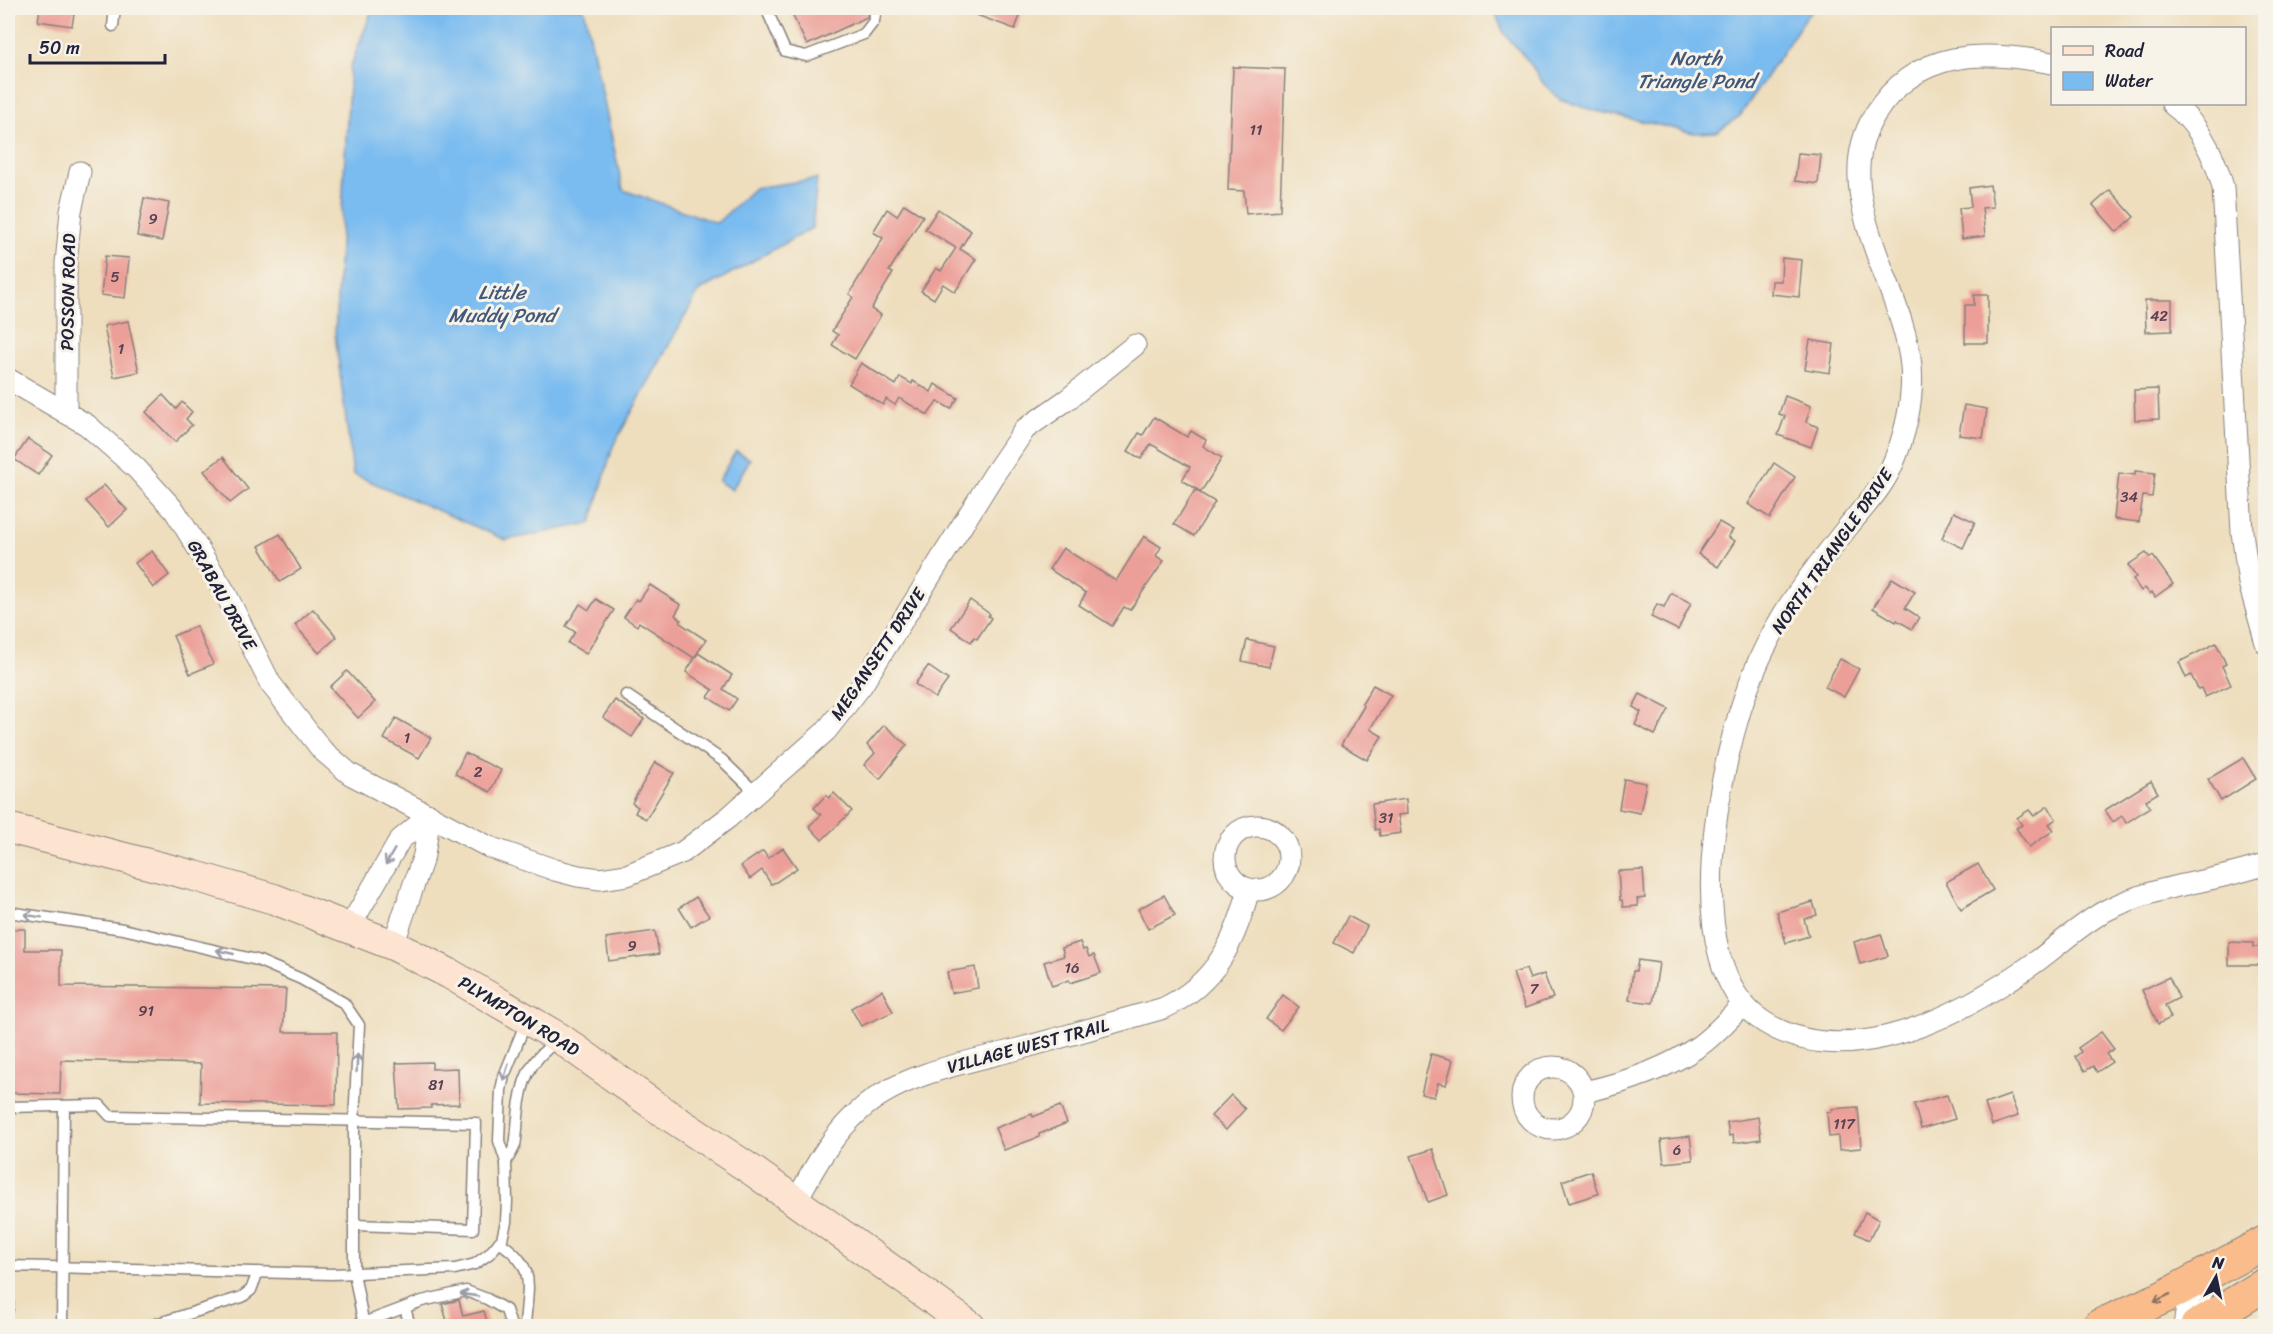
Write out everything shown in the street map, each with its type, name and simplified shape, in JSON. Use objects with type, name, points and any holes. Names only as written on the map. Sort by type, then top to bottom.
[{"type":"highway","points":[[2106,1323],[2209,1274],[2265,1242]]},
{"type":"highway","points":[[2197,1326],[2265,1284]]},
{"type":"main road","name":"PLYMPTON ROAD","points":[[8,828],[195,876],[274,899],[393,945],[528,1018],[561,1039],[970,1326]]},
{"type":"street","name":"NORTH TRIANGLE DRIVE","points":[[2051,63],[1997,56],[1960,56],[1943,60],[1928,66],[1893,93],[1877,111],[1865,137],[1859,163],[1858,188],[1909,355],[1911,381],[1908,410],[1899,446],[1886,478],[1804,583],[1783,615],[1752,676],[1719,797],[1712,869],[1717,946],[1724,970],[1743,1005],[1767,1024],[1809,1039],[1853,1042],[1875,1040],[1902,1033],[1982,996],[2035,963],[2106,910],[2167,888],[2244,872],[2265,864]]},
{"type":"street","points":[[2173,105],[2192,122],[2201,135],[2215,161],[2223,187],[2242,532],[2249,583],[2265,643]]},
{"type":"street","name":"POSSON ROAD","points":[[66,412],[66,263],[71,212],[80,172]]},
{"type":"street","name":"MEGANSETT DRIVE","points":[[430,815],[489,847],[578,876],[612,878],[627,875],[683,852],[756,793],[826,731],[844,710],[1025,429],[1136,345]]},
{"type":"street","name":"GRABAU DRIVE","points":[[8,379],[87,425],[128,461],[175,511],[226,594],[270,683],[322,750],[350,774],[430,815]]},
{"type":"street","points":[[349,928],[400,840],[430,815]]},
{"type":"street","points":[[393,945],[424,855],[430,815]]},
{"type":"street","name":"VILLAGE WEST TRAIL","points":[[796,1202],[818,1160],[834,1138],[855,1115],[881,1095],[945,1069],[1164,1008],[1182,1000],[1208,976],[1228,949],[1241,920],[1249,889]]},
{"type":"street","points":[[1584,1092],[1617,1084],[1654,1071],[1700,1046],[1743,1005]]},
{"type":"street","points":[[2187,1326],[2190,1307],[2209,1274]]},
{"type":"street","points":[[2106,1323],[2146,1326]]},
{"type":"lane","points":[[113,26],[115,8]]},
{"type":"lane","points":[[766,8],[785,51],[806,56],[864,34],[874,21],[876,8]]},
{"type":"lane","points":[[626,695],[722,760],[756,793]]},
{"type":"lane","points":[[8,912],[123,929],[257,960],[301,978],[344,1003],[359,1025],[354,1121],[354,1273],[363,1325],[422,1301],[466,1292],[487,1299],[506,1310],[511,1326]]},
{"type":"lane","points":[[8,1266],[354,1273],[455,1269],[475,1264],[489,1254],[499,1242],[506,1222],[506,1162],[499,1142],[502,1083],[513,1050],[528,1018]]},
{"type":"lane","points":[[506,1162],[515,1144],[520,1091],[524,1078],[549,1046],[561,1039]]},
{"type":"lane","points":[[8,1107],[100,1105],[110,1116],[476,1123],[473,1229],[354,1225]]},
{"type":"lane","points":[[62,1326],[64,1106]]},
{"type":"lane","points":[[499,1242],[513,1251],[524,1263],[528,1277],[525,1326]]},
{"type":"lane","points":[[150,1326],[242,1297],[251,1290],[258,1272]]},
{"type":"lane","points":[[8,1275],[8,1309]]},
{"type":"lane","points":[[405,1308],[411,1326]]},
{"type":"water","name":"Little Muddy Pond","points":[[373,8],[584,8],[623,190],[717,223],[754,188],[817,179],[812,228],[699,291],[613,446],[591,523],[506,540],[353,474],[335,334],[350,68]]},
{"type":"water","name":"North Triangle Pond","points":[[1493,8],[1815,8],[1806,17],[1740,116],[1716,132],[1694,133],[1592,110],[1560,99],[1543,83],[1530,63],[1504,33]]},
{"type":"water","points":[[736,451],[750,459],[732,490],[718,481]]},
{"type":"building","points":[[40,8],[75,8],[72,26],[38,21]]},
{"type":"building","points":[[789,8],[868,8],[867,17],[807,45]]},
{"type":"building","points":[[960,8],[1023,8],[1015,29]]},
{"type":"building","points":[[1233,67],[1285,69],[1280,211],[1246,214],[1244,191],[1228,190]]},
{"type":"building","points":[[1798,153],[1821,155],[1818,184],[1795,181]]},
{"type":"building","points":[[1990,185],[1993,207],[1982,208],[1985,236],[1962,239],[1959,208],[1971,207],[1969,188]]},
{"type":"building","points":[[2110,190],[2134,217],[2117,232],[2093,205]]},
{"type":"building","points":[[144,198],[169,203],[162,241],[137,236]]},
{"type":"building","points":[[904,204],[923,216],[889,271],[893,273],[871,309],[881,315],[855,359],[832,345],[838,335],[832,331],[853,297],[849,294],[883,238],[873,232],[887,209],[897,216]]},
{"type":"building","points":[[938,209],[971,231],[960,249],[976,259],[955,292],[943,284],[934,299],[921,291],[936,268],[941,271],[956,248],[925,229]]},
{"type":"building","points":[[105,256],[129,258],[125,298],[101,295]]},
{"type":"building","points":[[1782,258],[1802,260],[1799,297],[1771,294],[1772,281],[1781,281]]},
{"type":"building","points":[[1974,295],[1988,295],[1988,343],[1965,343],[1965,305],[1974,305]]},
{"type":"building","points":[[2145,300],[2172,300],[2172,331],[2146,332]]},
{"type":"building","points":[[128,321],[139,372],[114,377],[104,326]]},
{"type":"building","points":[[1810,340],[1834,344],[1830,373],[1805,369]]},
{"type":"building","points":[[861,363],[896,385],[900,377],[912,384],[913,381],[931,392],[935,384],[958,398],[951,409],[937,401],[928,415],[899,398],[895,405],[886,399],[883,405],[849,384]]},
{"type":"building","points":[[2158,389],[2159,419],[2135,420],[2134,390]]},
{"type":"building","points":[[163,395],[176,409],[182,402],[192,412],[186,419],[192,425],[175,442],[146,412]]},
{"type":"building","points":[[1785,396],[1811,406],[1806,422],[1818,427],[1811,447],[1778,435],[1785,416],[1779,414]]},
{"type":"building","points":[[1964,405],[1987,409],[1983,438],[1959,435]]},
{"type":"building","points":[[1154,417],[1187,437],[1191,431],[1206,440],[1203,446],[1222,458],[1201,492],[1182,480],[1190,467],[1151,444],[1141,459],[1128,451],[1139,433],[1143,435]]},
{"type":"building","points":[[28,439],[52,455],[38,475],[14,459]]},
{"type":"building","points":[[223,457],[248,489],[230,503],[204,471]]},
{"type":"building","points":[[1774,463],[1795,477],[1770,518],[1748,504]]},
{"type":"building","points":[[2135,471],[2155,473],[2152,497],[2143,496],[2139,522],[2114,519],[2119,473],[2135,475]]},
{"type":"building","points":[[104,485],[127,510],[109,527],[86,501]]},
{"type":"building","points":[[1195,490],[1215,502],[1194,536],[1174,524]]},
{"type":"building","points":[[1954,512],[1975,522],[1963,548],[1942,538]]},
{"type":"building","points":[[1719,522],[1733,530],[1728,537],[1735,541],[1718,567],[1698,554]]},
{"type":"building","points":[[280,534],[301,569],[280,582],[259,546]]},
{"type":"building","points":[[1144,536],[1161,547],[1156,556],[1164,561],[1130,610],[1124,607],[1112,626],[1079,605],[1086,593],[1049,569],[1063,548],[1116,581]]},
{"type":"building","points":[[152,551],[169,575],[153,588],[135,563]]},
{"type":"building","points":[[2146,553],[2150,558],[2153,556],[2173,584],[2155,597],[2145,588],[2141,591],[2128,565]]},
{"type":"building","points":[[1892,578],[1915,592],[1905,608],[1919,617],[1912,629],[1873,608]]},
{"type":"building","points":[[650,585],[681,605],[675,615],[681,620],[680,623],[706,640],[694,658],[639,622],[637,626],[624,617],[636,599],[639,601]]},
{"type":"building","points":[[1671,593],[1691,603],[1678,630],[1651,617],[1657,604],[1664,607]]},
{"type":"building","points":[[596,599],[614,610],[586,654],[568,643],[575,632],[566,626],[580,604],[589,610]]},
{"type":"building","points":[[970,600],[990,614],[988,616],[991,618],[977,639],[974,637],[971,642],[951,628]]},
{"type":"building","points":[[313,609],[337,637],[319,653],[295,625]]},
{"type":"building","points":[[196,626],[213,664],[190,674],[173,636]]},
{"type":"building","points":[[1247,640],[1274,646],[1269,667],[1242,661]]},
{"type":"building","points":[[2216,643],[2226,664],[2222,666],[2231,685],[2205,697],[2191,675],[2186,678],[2179,662]]},
{"type":"building","points":[[698,653],[732,675],[723,689],[737,699],[729,711],[708,697],[713,690],[686,672]]},
{"type":"building","points":[[1840,659],[1859,669],[1844,697],[1825,687]]},
{"type":"building","points":[[928,666],[948,680],[935,698],[915,684]]},
{"type":"building","points":[[347,671],[375,702],[358,718],[330,687]]},
{"type":"building","points":[[1373,685],[1391,695],[1370,729],[1382,736],[1367,760],[1341,745],[1364,706],[1362,704]]},
{"type":"building","points":[[1640,694],[1669,709],[1655,735],[1635,725],[1641,712],[1633,707]]},
{"type":"building","points":[[615,700],[644,719],[632,737],[603,717]]},
{"type":"building","points":[[396,718],[431,738],[419,758],[384,739]]},
{"type":"building","points":[[884,725],[907,745],[880,779],[864,765],[875,753],[867,745]]},
{"type":"building","points":[[465,753],[501,770],[490,792],[455,774]]},
{"type":"building","points":[[2243,758],[2256,779],[2221,801],[2208,779]]},
{"type":"building","points":[[655,762],[674,773],[646,819],[635,813],[638,807],[632,803]]},
{"type":"building","points":[[1624,779],[1646,783],[1640,813],[1619,809]]},
{"type":"building","points":[[2151,781],[2158,793],[2146,800],[2150,807],[2126,823],[2122,816],[2113,822],[2105,810]]},
{"type":"building","points":[[834,793],[852,811],[822,840],[809,826],[821,815],[814,808],[826,795],[829,798]]},
{"type":"building","points":[[1406,799],[1407,814],[1398,815],[1401,833],[1380,836],[1379,829],[1375,830],[1372,804]]},
{"type":"building","points":[[2048,806],[2056,819],[2049,824],[2054,830],[2029,847],[2016,828],[2022,825],[2017,818],[2029,810],[2034,816]]},
{"type":"building","points":[[783,848],[797,868],[776,882],[771,884],[762,870],[750,879],[741,866],[763,851],[768,858]]},
{"type":"building","points":[[1978,864],[1993,890],[1961,909],[1946,882]]},
{"type":"building","points":[[1643,870],[1645,898],[1637,899],[1638,906],[1623,907],[1622,900],[1620,900],[1618,871]]},
{"type":"building","points":[[1164,895],[1175,915],[1148,929],[1138,909]]},
{"type":"building","points":[[696,897],[709,916],[691,927],[679,908]]},
{"type":"building","points":[[1813,902],[1817,915],[1804,919],[1809,936],[1786,943],[1777,912]]},
{"type":"building","points":[[1348,916],[1367,926],[1354,953],[1334,943]]},
{"type":"building","points":[[8,929],[25,929],[25,950],[61,950],[61,986],[286,989],[283,1032],[337,1032],[336,1105],[200,1103],[201,1064],[61,1060],[60,1094],[8,1093]]},
{"type":"building","points":[[655,931],[659,954],[609,961],[606,938]]},
{"type":"building","points":[[1881,934],[1888,956],[1860,964],[1854,942]]},
{"type":"building","points":[[1080,942],[1089,957],[1094,955],[1101,973],[1052,986],[1044,962],[1064,956],[1062,948]]},
{"type":"building","points":[[2229,942],[2253,943],[2253,947],[2265,947],[2265,965],[2229,965]]},
{"type":"building","points":[[1638,960],[1659,963],[1653,1003],[1629,1000],[1633,971],[1636,971]]},
{"type":"building","points":[[975,967],[978,988],[951,993],[947,972]]},
{"type":"building","points":[[1526,969],[1530,979],[1544,974],[1553,998],[1525,1008],[1513,973]]},
{"type":"building","points":[[2169,977],[2179,998],[2165,1005],[2171,1018],[2158,1024],[2142,990]]},
{"type":"building","points":[[882,990],[893,1012],[861,1026],[851,1008]]},
{"type":"building","points":[[1283,995],[1299,1007],[1281,1030],[1266,1019]]},
{"type":"building","points":[[2101,1032],[2114,1049],[2106,1054],[2112,1062],[2097,1072],[2093,1066],[2085,1071],[2075,1057],[2081,1052],[2078,1048]]},
{"type":"building","points":[[1431,1054],[1453,1060],[1446,1085],[1438,1083],[1434,1097],[1421,1094]]},
{"type":"building","points":[[432,1062],[432,1069],[458,1068],[459,1104],[399,1109],[396,1063]]},
{"type":"building","points":[[1231,1095],[1245,1109],[1226,1130],[1211,1116]]},
{"type":"building","points":[[1947,1095],[1955,1119],[1921,1129],[1914,1104]]},
{"type":"building","points":[[2010,1095],[2018,1116],[1992,1125],[1985,1104]]},
{"type":"building","points":[[1060,1106],[1067,1123],[1039,1134],[1039,1137],[1004,1150],[995,1128]]},
{"type":"building","points":[[1858,1107],[1861,1148],[1839,1150],[1838,1136],[1829,1137],[1827,1112],[1831,1112],[1831,1109]]},
{"type":"building","points":[[1758,1117],[1761,1139],[1734,1143],[1733,1135],[1729,1136],[1727,1122]]},
{"type":"building","points":[[1690,1136],[1693,1160],[1664,1163],[1661,1140]]},
{"type":"building","points":[[1433,1149],[1448,1195],[1428,1202],[1411,1156]]},
{"type":"building","points":[[1591,1171],[1598,1194],[1569,1203],[1562,1181]]},
{"type":"building","points":[[1865,1212],[1879,1220],[1869,1240],[1855,1233]]},
{"type":"building","points":[[459,1300],[463,1316],[484,1311],[488,1326],[444,1326],[443,1322],[447,1321],[442,1304]]}]
